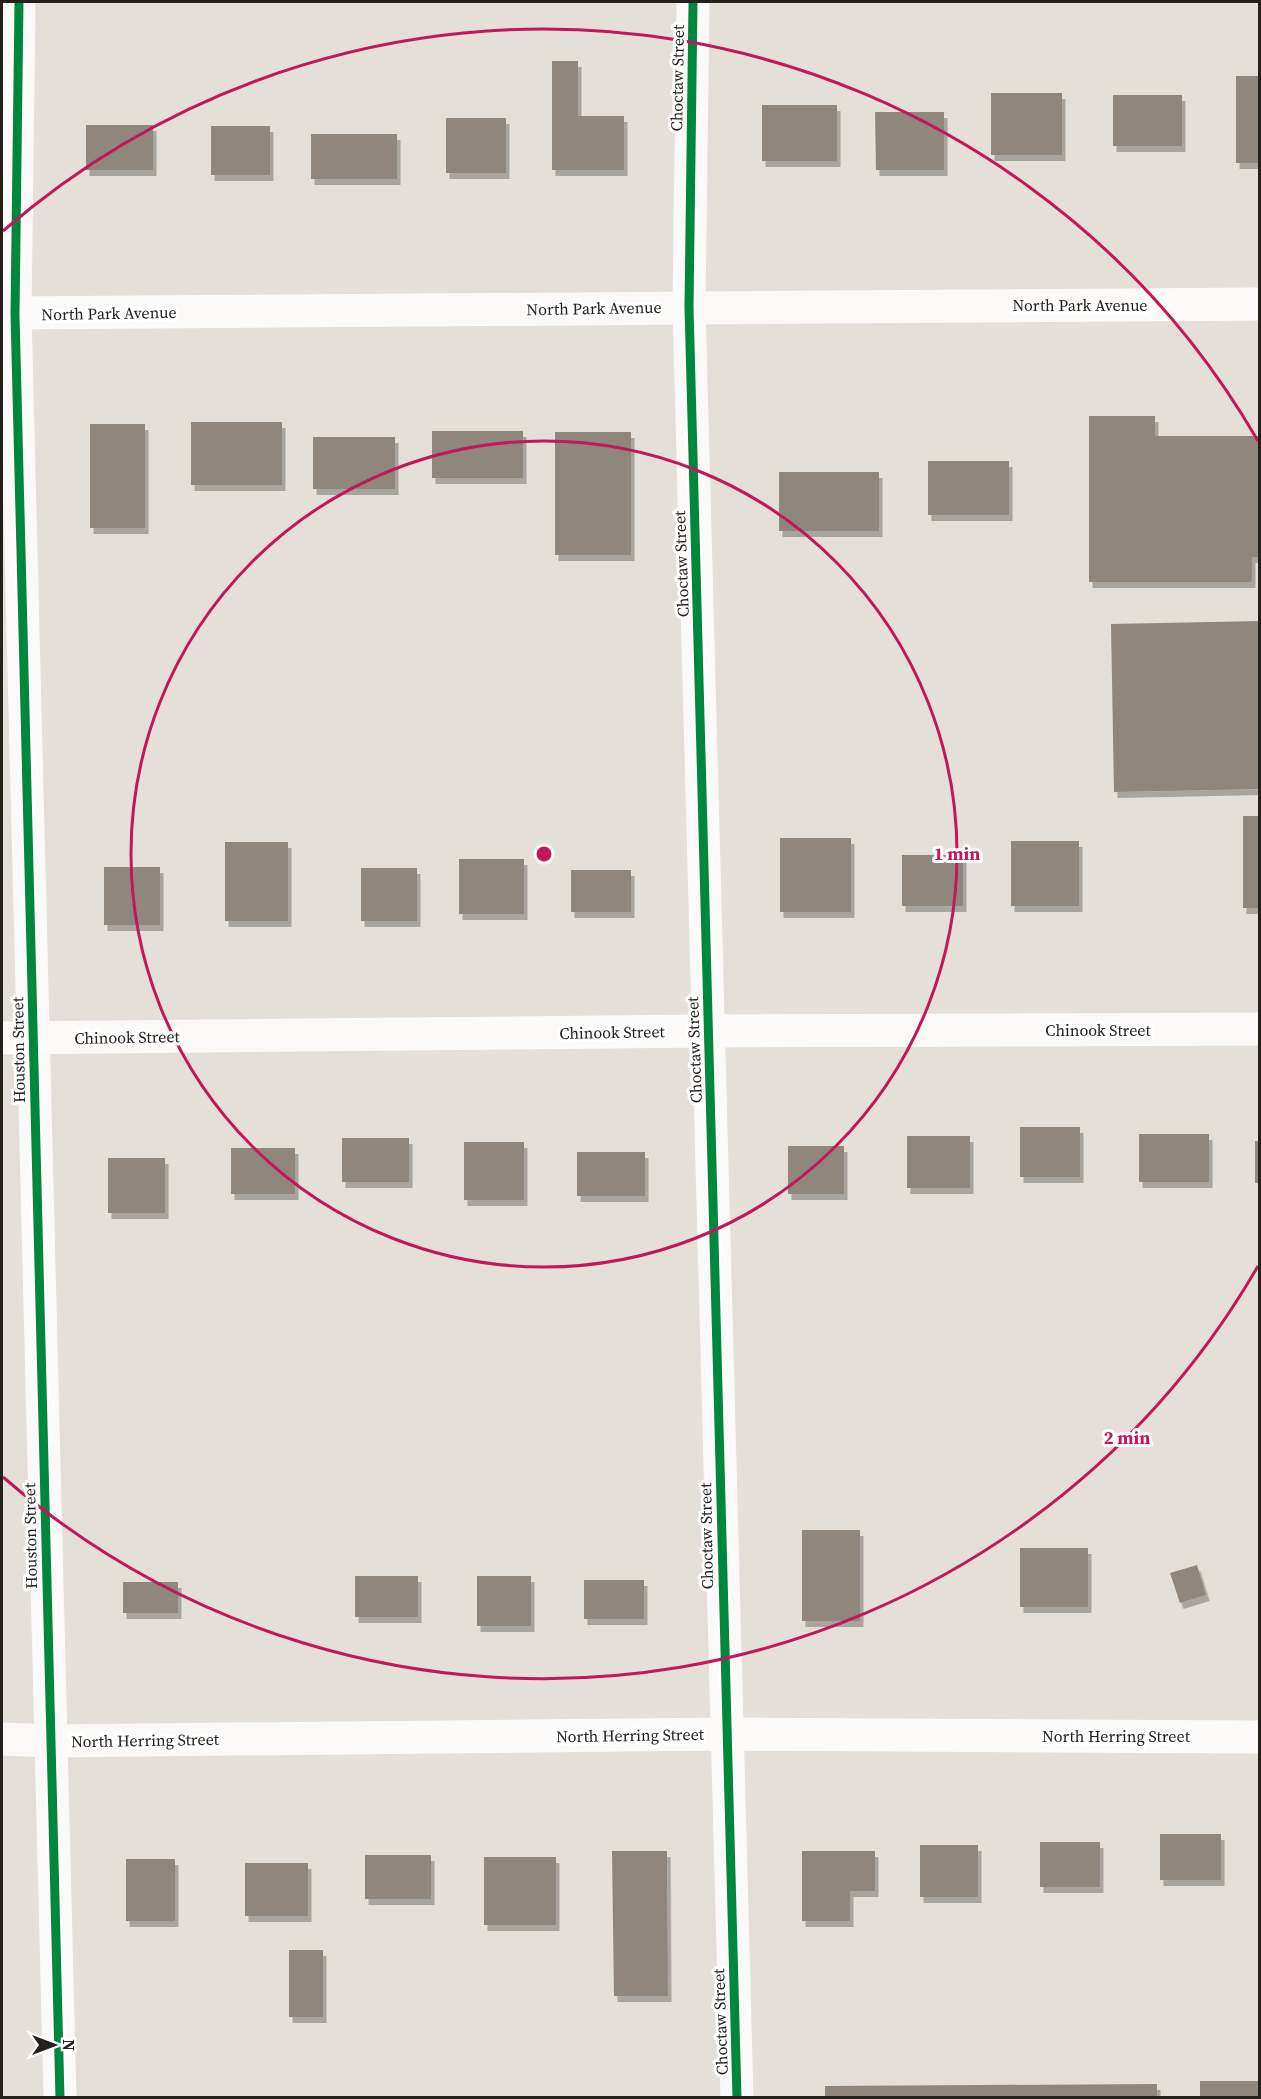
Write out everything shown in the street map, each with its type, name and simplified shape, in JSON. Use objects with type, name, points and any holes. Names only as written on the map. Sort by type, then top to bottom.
[{"type":"street","name":"Houston Street","points":[[19,2],[8,313],[17,1038],[50,1741],[60,2097]]},
{"type":"street","name":"Choctaw Street","points":[[693,2],[689,307],[737,2097]]},
{"type":"street","name":"North Park Avenue","points":[[8,313],[1260,304]]},
{"type":"street","name":"Chinook Street","points":[[17,1038],[708,1031],[1260,1029]]},
{"type":"street","name":"North Herring Street","points":[[2,1739],[50,1741],[726,1734],[1260,1737]]},
{"type":"building","points":[[552,61],[578,61],[578,116],[624,116],[624,170],[552,170]]},
{"type":"building","points":[[1236,76],[1260,76],[1260,163],[1236,163]]},
{"type":"building","points":[[991,93],[1062,93],[1062,155],[991,155]]},
{"type":"building","points":[[1113,95],[1182,95],[1182,146],[1113,146]]},
{"type":"building","points":[[762,105],[837,105],[837,161],[762,161]]},
{"type":"building","points":[[875,112],[944,112],[944,170],[876,170]]},
{"type":"building","points":[[446,118],[506,118],[506,173],[446,173]]},
{"type":"building","points":[[86,125],[153,125],[153,170],[86,170]]},
{"type":"building","points":[[211,126],[270,126],[270,175],[211,175]]},
{"type":"building","points":[[311,134],[397,134],[397,179],[311,179]]},
{"type":"building","points":[[1089,416],[1155,416],[1155,436],[1260,436],[1260,557],[1252,557],[1252,582],[1089,582]]},
{"type":"building","points":[[191,422],[282,422],[282,485],[191,485]]},
{"type":"building","points":[[90,424],[145,424],[145,528],[90,528]]},
{"type":"building","points":[[432,431],[523,431],[523,478],[432,478]]},
{"type":"building","points":[[555,432],[631,432],[631,555],[555,555]]},
{"type":"building","points":[[313,437],[395,437],[395,489],[313,489]]},
{"type":"building","points":[[928,461],[1009,461],[1009,515],[928,515]]},
{"type":"building","points":[[779,472],[879,472],[879,531],[779,531]]},
{"type":"building","points":[[1260,621],[1260,789],[1114,792],[1111,624]]},
{"type":"building","points":[[1243,816],[1260,816],[1260,908],[1243,908]]},
{"type":"building","points":[[780,838],[851,838],[851,912],[780,912]]},
{"type":"building","points":[[1011,841],[1079,841],[1079,906],[1011,906]]},
{"type":"building","points":[[225,842],[288,842],[288,921],[225,921]]},
{"type":"building","points":[[902,855],[963,855],[963,906],[902,906]]},
{"type":"building","points":[[459,859],[524,859],[524,914],[459,914]]},
{"type":"building","points":[[104,867],[160,867],[160,925],[104,925]]},
{"type":"building","points":[[361,868],[417,868],[417,921],[361,921]]},
{"type":"building","points":[[571,870],[631,870],[631,912],[571,912]]},
{"type":"building","points":[[1020,1127],[1080,1127],[1080,1177],[1020,1177]]},
{"type":"building","points":[[1139,1134],[1209,1134],[1209,1182],[1139,1182]]},
{"type":"building","points":[[907,1136],[970,1136],[970,1188],[907,1188]]},
{"type":"building","points":[[342,1138],[409,1138],[409,1182],[342,1182]]},
{"type":"building","points":[[1255,1141],[1260,1141],[1260,1183],[1255,1183]]},
{"type":"building","points":[[464,1142],[524,1142],[524,1200],[464,1200]]},
{"type":"building","points":[[788,1146],[844,1146],[844,1194],[788,1194]]},
{"type":"building","points":[[231,1148],[295,1148],[295,1194],[231,1194]]},
{"type":"building","points":[[577,1152],[645,1152],[645,1196],[577,1196]]},
{"type":"building","points":[[108,1158],[165,1158],[165,1213],[108,1213]]},
{"type":"building","points":[[802,1530],[860,1530],[860,1621],[802,1621]]},
{"type":"building","points":[[1020,1548],[1088,1548],[1088,1607],[1020,1607]]},
{"type":"building","points":[[1197,1565],[1206,1595],[1180,1603],[1170,1573]]},
{"type":"building","points":[[355,1576],[418,1576],[418,1617],[355,1617]]},
{"type":"building","points":[[477,1576],[531,1576],[531,1626],[477,1626]]},
{"type":"building","points":[[584,1580],[644,1580],[644,1619],[584,1619]]},
{"type":"building","points":[[123,1582],[178,1582],[178,1613],[123,1613]]},
{"type":"building","points":[[1160,1834],[1221,1834],[1221,1880],[1160,1880]]},
{"type":"building","points":[[1040,1842],[1100,1842],[1100,1887],[1040,1887]]},
{"type":"building","points":[[920,1845],[978,1845],[978,1897],[920,1897]]},
{"type":"building","points":[[612,1851],[667,1851],[668,1996],[614,1996]]},
{"type":"building","points":[[802,1851],[875,1851],[875,1891],[850,1891],[850,1921],[802,1921]]},
{"type":"building","points":[[365,1855],[431,1855],[431,1899],[365,1899]]},
{"type":"building","points":[[484,1857],[556,1857],[556,1925],[484,1925]]},
{"type":"building","points":[[126,1859],[175,1859],[175,1921],[126,1921]]},
{"type":"building","points":[[245,1863],[308,1863],[308,1916],[245,1916]]},
{"type":"building","points":[[289,1950],[323,1950],[323,2017],[289,2017]]},
{"type":"building","points":[[1200,2081],[1260,2081],[1260,2098],[1200,2098]]},
{"type":"building","points":[[1157,2084],[1157,2098],[825,2098],[825,2086]]},
{"type":"cycle path","points":[[19,2],[15,314],[60,2098]]},
{"type":"cycle path","points":[[693,2],[689,307],[737,2098]]}]
